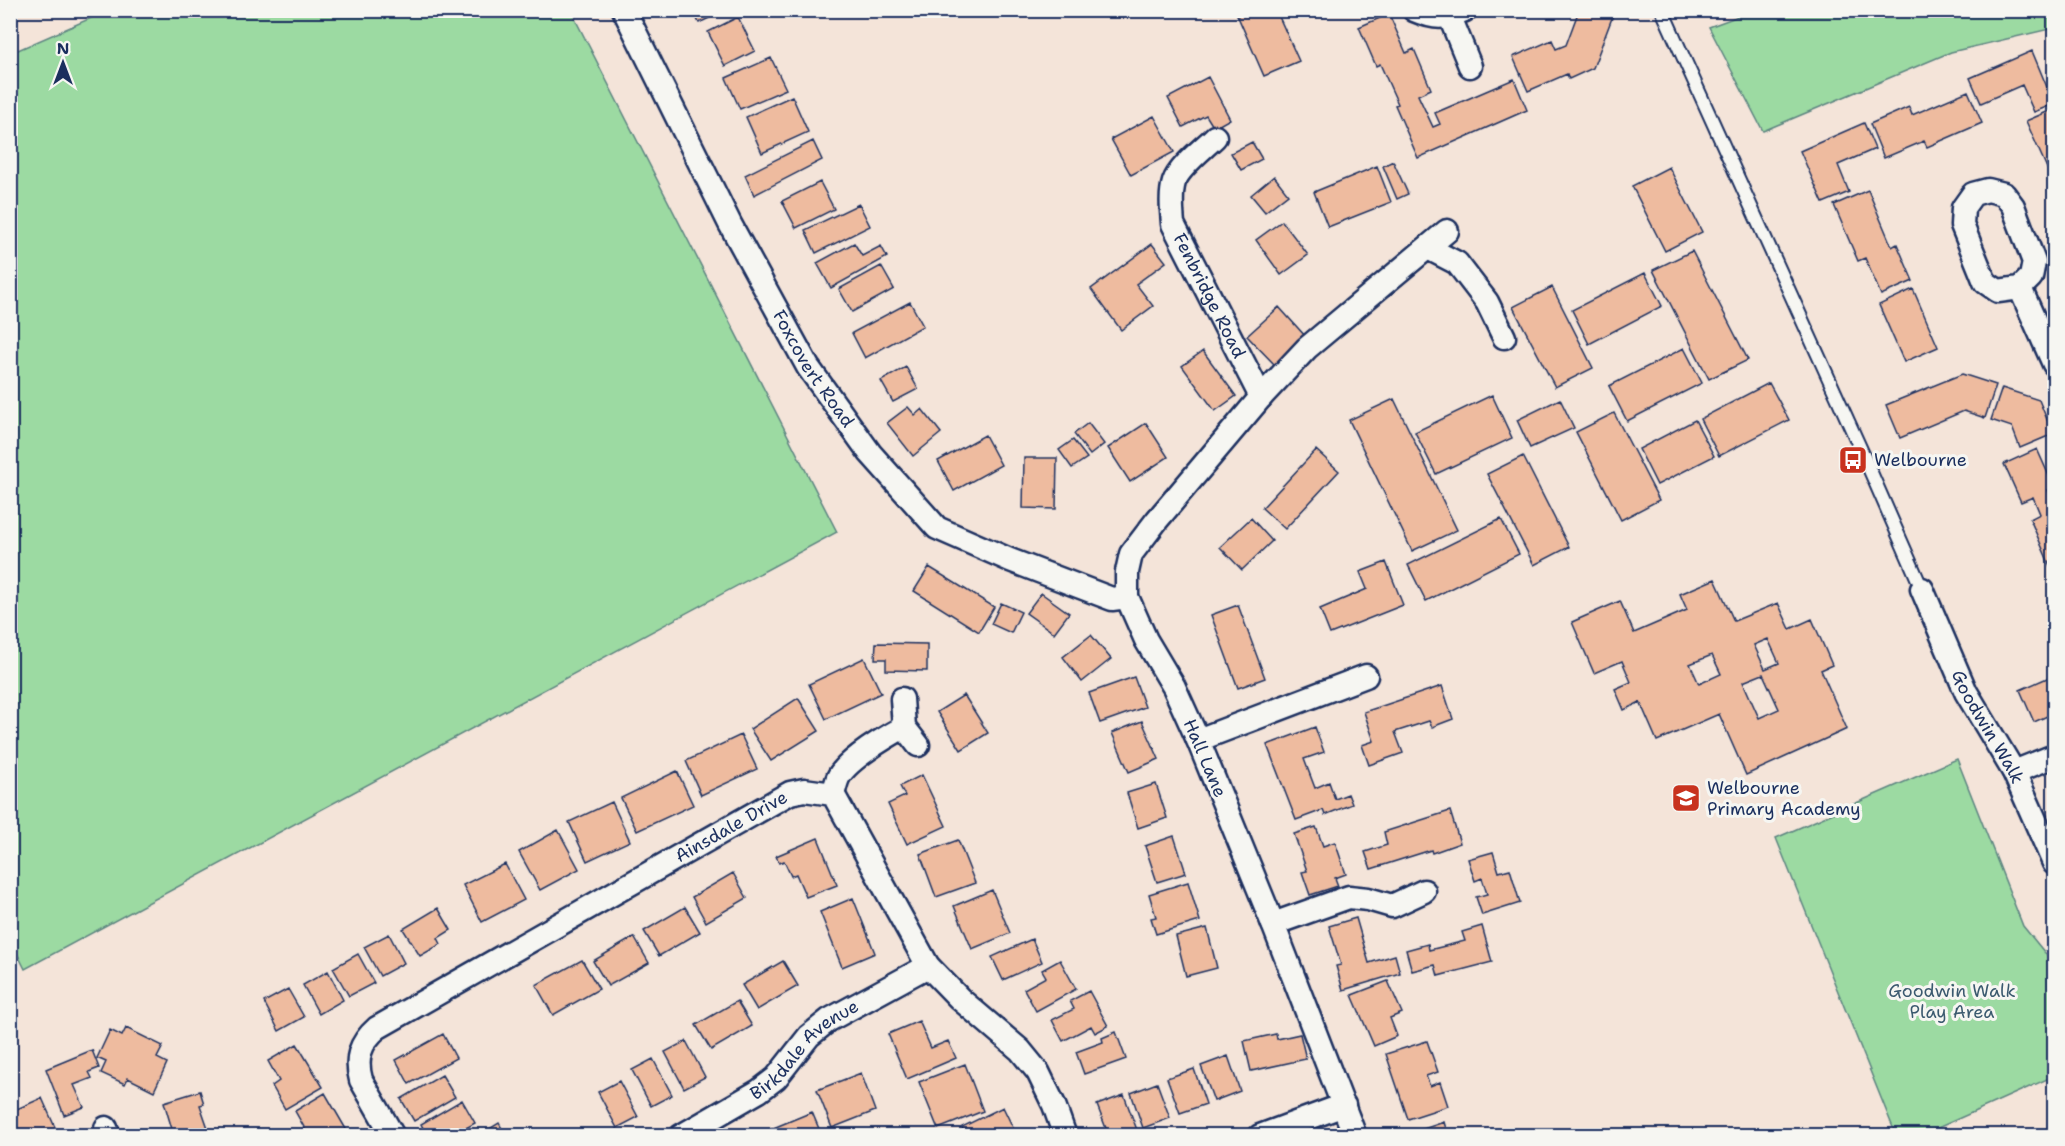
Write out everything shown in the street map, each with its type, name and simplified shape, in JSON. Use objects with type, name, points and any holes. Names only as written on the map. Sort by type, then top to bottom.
[{"type":"street","name":"Foxcovert Road","points":[[624,10],[730,224],[808,367],[870,453],[937,528],[1010,560],[1112,599],[1127,597]]},
{"type":"street","points":[[1414,10],[1431,18],[1457,14],[1470,66]]},
{"type":"street","name":"Fenbridge Road","points":[[1215,136],[1174,181],[1173,224],[1261,397]]},
{"type":"street","points":[[1127,597],[1127,572],[1131,554],[1261,397],[1307,348],[1447,231]]},
{"type":"street","points":[[1428,248],[1456,263],[1487,302],[1504,337]]},
{"type":"street","points":[[2020,288],[2055,364]]},
{"type":"street","name":"Goodwin Walk","points":[[1922,589],[1966,692],[2014,772],[2055,863]]},
{"type":"street","name":"Hall Lane","points":[[1127,597],[1146,640],[1174,687],[1198,740],[1273,924],[1355,1136]]},
{"type":"street","points":[[1198,740],[1366,676]]},
{"type":"street","points":[[902,699],[904,727],[918,745]]},
{"type":"street","points":[[904,727],[879,740],[838,776],[833,794],[928,966],[960,999],[1020,1050],[1038,1072],[1054,1105],[1065,1136]]},
{"type":"street","points":[[2014,772],[2055,756]]},
{"type":"street","name":"Ainsdale Drive","points":[[393,1136],[361,1080],[358,1070],[360,1050],[377,1028],[790,793],[804,790],[833,794]]},
{"type":"street","points":[[1273,924],[1349,897],[1368,899],[1392,906],[1424,891]]},
{"type":"street","name":"Birkdale Avenue","points":[[681,1136],[776,1078],[808,1036],[829,1020],[928,966]]},
{"type":"street","points":[[1260,1136],[1344,1105]]},
{"type":"lane","points":[[1662,10],[1922,589]]},
{"type":"green space","points":[[107,11],[571,11],[837,532],[25,969],[10,939],[11,53]]},
{"type":"green space","points":[[1752,11],[2054,11],[2054,28],[1951,52],[1763,131],[1709,27]]},
{"type":"green space","name":"Goodwin Walk Play Area","points":[[1957,759],[2023,926],[2054,964],[2054,1076],[1922,1135],[1896,1135],[1776,838]]},
{"type":"building","points":[[693,10],[726,10],[699,23]]},
{"type":"building","points":[[1235,10],[1276,10],[1299,61],[1264,76]]},
{"type":"building","points":[[1579,10],[1615,10],[1593,68],[1569,79],[1567,74],[1528,91],[1513,57],[1552,40],[1556,49],[1566,45]]},
{"type":"building","points":[[1389,14],[1406,53],[1414,49],[1431,89],[1418,95],[1433,127],[1440,124],[1435,113],[1514,79],[1527,110],[1418,158],[1380,64],[1376,66],[1359,27]]},
{"type":"building","points":[[738,17],[755,51],[725,66],[708,32]]},
{"type":"building","points":[[2032,51],[2054,104],[2034,112],[2022,85],[1981,103],[1970,78]]},
{"type":"building","points":[[771,58],[786,89],[740,109],[726,78]]},
{"type":"building","points":[[1208,77],[1230,119],[1214,128],[1206,115],[1183,127],[1168,98]]},
{"type":"building","points":[[1968,91],[1982,123],[1927,147],[1924,141],[1884,158],[1870,124],[1909,107],[1912,115]]},
{"type":"building","points":[[792,96],[808,132],[762,153],[746,117]]},
{"type":"building","points":[[2054,109],[2054,184],[2026,121]]},
{"type":"building","points":[[1154,116],[1174,152],[1131,175],[1111,139]]},
{"type":"building","points":[[1864,123],[1875,149],[1838,165],[1849,192],[1823,203],[1800,151]]},
{"type":"building","points":[[813,141],[822,160],[754,195],[745,175]]},
{"type":"building","points":[[1252,142],[1262,159],[1241,170],[1231,153]]},
{"type":"building","points":[[1393,161],[1408,194],[1397,199],[1383,166]]},
{"type":"building","points":[[1377,166],[1391,202],[1328,227],[1314,192]]},
{"type":"building","points":[[1669,167],[1702,232],[1665,251],[1632,186]]},
{"type":"building","points":[[1274,176],[1288,194],[1265,212],[1251,195]]},
{"type":"building","points":[[820,182],[834,209],[796,228],[782,201]]},
{"type":"building","points":[[1868,190],[1892,247],[1897,244],[1913,281],[1881,295],[1865,258],[1858,261],[1834,205]]},
{"type":"building","points":[[859,204],[870,226],[816,253],[805,230]]},
{"type":"building","points":[[1282,221],[1308,255],[1281,275],[1256,240]]},
{"type":"building","points":[[854,243],[862,256],[881,246],[887,257],[831,288],[817,263]]},
{"type":"building","points":[[1152,244],[1166,262],[1136,284],[1153,306],[1121,330],[1091,289]]},
{"type":"building","points":[[1692,251],[1748,360],[1709,379],[1653,270]]},
{"type":"building","points":[[881,266],[894,289],[852,312],[839,289]]},
{"type":"building","points":[[1645,273],[1662,306],[1589,344],[1572,310]]},
{"type":"building","points":[[1552,287],[1593,368],[1555,387],[1513,307]]},
{"type":"building","points":[[1913,289],[1938,347],[1904,362],[1879,305]]},
{"type":"building","points":[[910,302],[923,326],[865,358],[852,333]]},
{"type":"building","points":[[1279,307],[1306,337],[1275,365],[1247,336]]},
{"type":"building","points":[[1684,348],[1702,383],[1627,421],[1609,386]]},
{"type":"building","points":[[1203,351],[1236,396],[1215,411],[1182,366]]},
{"type":"building","points":[[906,367],[918,389],[893,402],[881,381]]},
{"type":"building","points":[[1962,374],[1996,385],[1985,418],[1964,411],[1900,438],[1886,405]]},
{"type":"building","points":[[1769,383],[1789,420],[1719,456],[1700,419]]},
{"type":"building","points":[[2002,388],[2039,400],[2053,434],[2020,448],[2012,427],[1991,420]]},
{"type":"building","points":[[1492,395],[1512,438],[1436,474],[1415,432]]},
{"type":"building","points":[[1394,399],[1457,530],[1412,551],[1349,420]]},
{"type":"building","points":[[1560,399],[1574,428],[1530,448],[1517,420]]},
{"type":"building","points":[[908,407],[915,415],[922,409],[941,433],[913,456],[887,423]]},
{"type":"building","points":[[1614,413],[1659,500],[1621,520],[1576,432]]},
{"type":"building","points":[[1695,420],[1714,456],[1657,485],[1639,449]]},
{"type":"building","points":[[1088,423],[1104,444],[1090,455],[1074,434]]},
{"type":"building","points":[[1146,423],[1168,457],[1130,482],[1108,448]]},
{"type":"building","points":[[985,435],[1001,465],[954,491],[938,461]]},
{"type":"building","points":[[1073,440],[1087,458],[1072,468],[1059,450]]},
{"type":"building","points":[[2037,449],[2054,487],[2048,490],[2054,505],[2054,575],[2030,519],[2040,514],[2033,497],[2021,502],[2004,464]]},
{"type":"building","points":[[1316,450],[1339,471],[1285,529],[1262,508]]},
{"type":"building","points":[[1523,456],[1569,547],[1534,565],[1487,474]]},
{"type":"building","points":[[1024,458],[1057,458],[1056,509],[1023,508]]},
{"type":"building","points":[[1251,518],[1272,541],[1242,570],[1220,547]]},
{"type":"building","points":[[1501,519],[1519,554],[1426,601],[1408,565]]},
{"type":"building","points":[[1386,562],[1403,605],[1330,634],[1320,609],[1367,589],[1360,572]]},
{"type":"building","points":[[929,567],[994,607],[979,632],[914,591]]},
{"type":"building","points":[[1715,579],[1734,621],[1778,603],[1790,629],[1812,619],[1832,665],[1821,670],[1847,729],[1746,775],[1719,714],[1657,741],[1640,702],[1624,710],[1615,689],[1631,682],[1622,661],[1594,673],[1572,622],[1620,601],[1634,633],[1687,610],[1680,594]],"holes":[[[1768,639],[1779,663],[1765,669],[1754,645]],[[1712,655],[1721,674],[1699,684],[1690,664]],[[1763,674],[1779,709],[1759,718],[1743,682]]]},
{"type":"building","points":[[1041,593],[1069,613],[1054,633],[1026,613]]},
{"type":"building","points":[[1001,603],[1021,612],[1011,633],[991,624]]},
{"type":"building","points":[[1238,605],[1265,678],[1238,688],[1211,615]]},
{"type":"building","points":[[1091,635],[1111,659],[1082,682],[1063,657]]},
{"type":"building","points":[[876,643],[927,644],[927,671],[886,670],[886,659],[875,659]]},
{"type":"building","points":[[864,658],[881,693],[826,719],[809,684]]},
{"type":"building","points":[[2054,675],[2054,713],[2034,722],[2020,690]]},
{"type":"building","points":[[1134,677],[1145,707],[1100,723],[1089,693]]},
{"type":"building","points":[[1442,686],[1453,719],[1432,727],[1429,721],[1395,732],[1403,753],[1369,765],[1362,745],[1374,741],[1364,712]]},
{"type":"building","points":[[964,695],[988,733],[961,750],[937,712]]},
{"type":"building","points":[[798,698],[819,731],[771,761],[750,729]]},
{"type":"building","points":[[1142,721],[1159,759],[1129,772],[1112,733]]},
{"type":"building","points":[[1315,727],[1324,752],[1304,759],[1315,788],[1329,782],[1335,799],[1348,794],[1352,804],[1325,815],[1323,810],[1296,820],[1267,745]]},
{"type":"building","points":[[741,735],[757,769],[701,795],[686,761]]},
{"type":"building","points":[[677,771],[693,805],[637,831],[621,798]]},
{"type":"building","points":[[922,775],[946,826],[907,844],[888,804],[905,796],[900,786]]},
{"type":"building","points":[[1156,784],[1167,818],[1138,828],[1127,793]]},
{"type":"building","points":[[612,802],[630,841],[587,861],[569,822]]},
{"type":"building","points":[[1450,811],[1460,843],[1371,869],[1365,852],[1387,845],[1384,832]]},
{"type":"building","points":[[1316,827],[1323,846],[1335,842],[1346,874],[1335,878],[1338,886],[1310,895],[1302,872],[1307,871],[1294,834]]},
{"type":"building","points":[[558,830],[579,869],[540,890],[519,852]]},
{"type":"building","points":[[1174,836],[1186,873],[1157,882],[1145,846]]},
{"type":"building","points":[[818,838],[837,885],[806,897],[796,874],[791,876],[784,861],[779,863],[776,856]]},
{"type":"building","points":[[958,840],[975,883],[936,897],[920,854]]},
{"type":"building","points":[[1493,852],[1499,872],[1510,869],[1520,903],[1482,915],[1476,897],[1487,894],[1482,878],[1475,881],[1468,859]]},
{"type":"building","points":[[505,864],[524,900],[482,922],[463,885]]},
{"type":"building","points":[[733,873],[747,898],[706,922],[692,897]]},
{"type":"building","points":[[1188,882],[1200,921],[1156,934],[1151,918],[1156,917],[1149,894]]},
{"type":"building","points":[[992,890],[1010,933],[972,949],[954,906]]},
{"type":"building","points":[[853,898],[875,953],[842,967],[820,912]]},
{"type":"building","points":[[685,907],[700,932],[659,956],[644,931]]},
{"type":"building","points":[[438,908],[451,930],[438,938],[441,944],[420,956],[403,929]]},
{"type":"building","points":[[1356,918],[1369,963],[1395,955],[1400,973],[1343,990],[1336,966],[1341,965],[1329,926]]},
{"type":"building","points":[[1482,926],[1492,962],[1438,976],[1435,965],[1412,971],[1406,950],[1428,944],[1429,950],[1465,941],[1462,932]]},
{"type":"building","points":[[1207,928],[1217,968],[1186,976],[1176,936]]},
{"type":"building","points":[[389,934],[404,963],[380,976],[364,947]]},
{"type":"building","points":[[634,937],[649,963],[608,986],[593,961]]},
{"type":"building","points":[[1032,939],[1042,962],[1003,980],[992,957]]},
{"type":"building","points":[[358,954],[374,983],[349,996],[333,968]]},
{"type":"building","points":[[582,960],[599,989],[553,1015],[536,985]]},
{"type":"building","points":[[1060,960],[1076,989],[1036,1011],[1024,989],[1046,977],[1042,970]]},
{"type":"building","points":[[783,961],[798,986],[757,1010],[742,985]]},
{"type":"building","points":[[328,971],[343,1000],[319,1014],[303,985]]},
{"type":"building","points":[[1388,981],[1402,1013],[1390,1018],[1397,1036],[1374,1046],[1352,995]]},
{"type":"building","points":[[288,989],[304,1017],[279,1031],[264,1002]]},
{"type":"building","points":[[1089,991],[1108,1026],[1095,1033],[1091,1026],[1063,1041],[1052,1020],[1074,1009],[1070,1001]]},
{"type":"building","points":[[737,1001],[752,1026],[711,1050],[696,1025]]},
{"type":"building","points":[[919,1021],[931,1048],[948,1041],[956,1058],[907,1079],[888,1034]]},
{"type":"building","points":[[126,1028],[163,1046],[157,1058],[167,1063],[154,1091],[128,1078],[125,1084],[101,1073],[106,1062],[97,1058],[110,1030],[122,1036]]},
{"type":"building","points":[[1116,1032],[1126,1059],[1084,1074],[1076,1052],[1103,1042],[1102,1038]]},
{"type":"building","points":[[443,1034],[456,1058],[409,1084],[396,1060]]},
{"type":"building","points":[[1276,1034],[1277,1039],[1300,1034],[1306,1059],[1251,1071],[1244,1041]]},
{"type":"building","points":[[686,1041],[705,1077],[684,1088],[665,1052]]},
{"type":"building","points":[[1427,1041],[1438,1072],[1426,1076],[1430,1086],[1440,1082],[1448,1106],[1408,1119],[1386,1054]]},
{"type":"building","points":[[297,1044],[323,1087],[285,1109],[272,1086],[279,1081],[268,1061]]},
{"type":"building","points":[[92,1050],[99,1068],[89,1072],[92,1078],[74,1085],[84,1107],[64,1115],[46,1069]]},
{"type":"building","points":[[1228,1056],[1240,1091],[1214,1101],[1201,1066]]},
{"type":"building","points":[[653,1059],[672,1095],[651,1106],[632,1070]]},
{"type":"building","points":[[965,1064],[983,1111],[938,1129],[919,1082]]},
{"type":"building","points":[[1194,1069],[1206,1104],[1180,1113],[1167,1078]]},
{"type":"building","points":[[861,1073],[875,1111],[832,1128],[817,1090]]},
{"type":"building","points":[[442,1075],[455,1097],[414,1121],[401,1099]]},
{"type":"building","points":[[619,1081],[638,1117],[617,1128],[598,1092]]},
{"type":"building","points":[[1157,1083],[1170,1118],[1143,1128],[1131,1093]]},
{"type":"building","points":[[200,1091],[204,1104],[200,1105],[208,1128],[185,1136],[174,1136],[164,1102]]},
{"type":"building","points":[[325,1093],[350,1136],[309,1136],[295,1111]]},
{"type":"building","points":[[1124,1095],[1137,1130],[1121,1136],[1109,1136],[1097,1105]]},
{"type":"building","points":[[42,1098],[58,1134],[10,1136],[10,1112]]},
{"type":"building","points":[[462,1100],[475,1123],[452,1136],[427,1136],[421,1124]]},
{"type":"building","points":[[1003,1107],[1017,1136],[966,1136],[962,1127]]},
{"type":"building","points":[[812,1112],[822,1136],[774,1136],[771,1129]]},
{"type":"building","points":[[1444,1122],[1448,1136],[1410,1136],[1409,1134]]},
{"type":"building","points":[[499,1123],[506,1136],[478,1136]]},
{"type":"place","name":"Welbourne","points":[[1853,460]]},
{"type":"place","name":"Welbourne Primary Academy","points":[[1686,798]]}]
